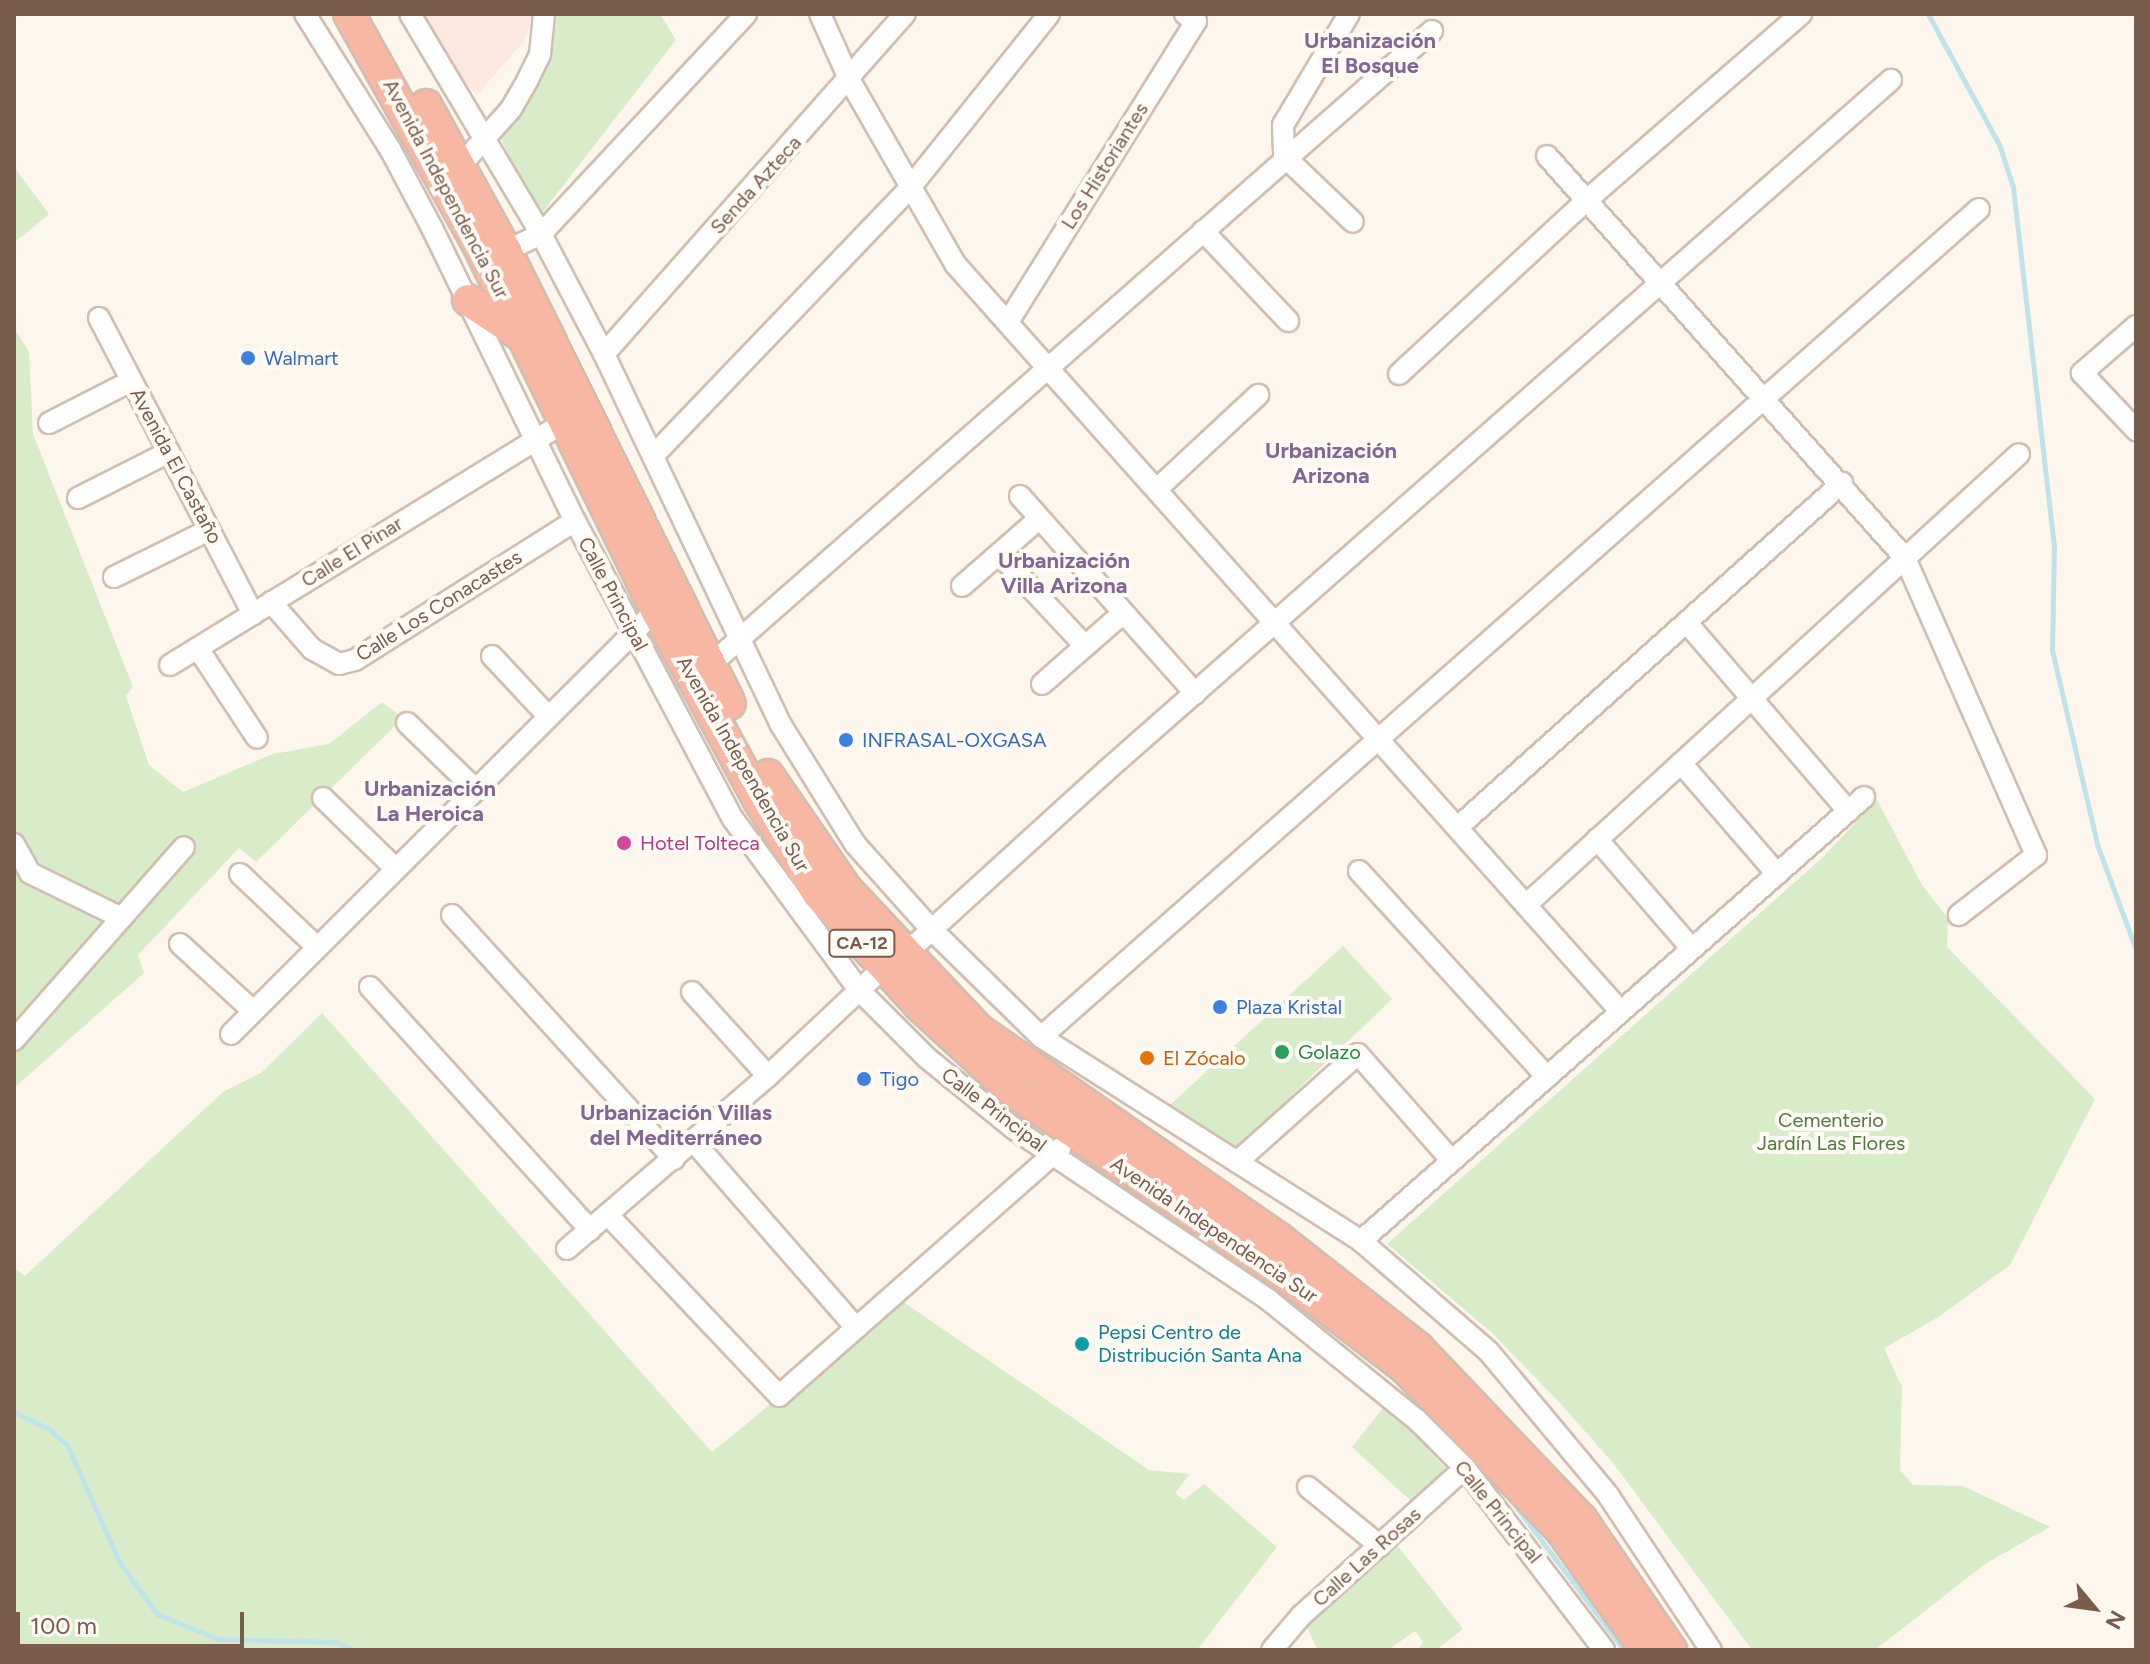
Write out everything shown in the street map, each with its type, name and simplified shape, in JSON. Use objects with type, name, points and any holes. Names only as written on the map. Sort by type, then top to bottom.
[{"type":"highway","name":"Avenida Independencia Sur","points":[[349,14],[527,342],[656,610],[758,799],[810,882],[894,960],[979,1030],[1281,1240],[1418,1348],[1582,1520],[1671,1650]]},
{"type":"highway","name":"Avenida Independencia Sur","points":[[373,14],[506,251],[774,788],[894,960],[988,1070],[1278,1289],[1405,1368],[1487,1447],[1561,1530],[1646,1650]]},
{"type":"highway","points":[[468,300],[501,318],[527,342]]},
{"type":"street","name":"Calle Principal","points":[[305,14],[390,149],[468,300],[575,521],[626,638],[733,819],[860,991],[927,1058],[1051,1154],[1278,1289],[1364,1375],[1465,1468],[1604,1650]]},
{"type":"street","points":[[410,14],[482,141],[541,234],[604,354],[781,725],[855,844],[932,930],[1041,1037],[1361,1241],[1430,1297],[1519,1383],[1608,1495],[1711,1650]]},
{"type":"street","points":[[460,166],[528,79],[540,54],[544,14]]},
{"type":"street","points":[[506,251],[541,234],[746,14]]},
{"type":"street","points":[[820,14],[850,81],[909,189],[956,265],[1158,488],[1621,1012]]},
{"type":"street","name":"Senda Azteca","points":[[604,354],[850,81],[905,14]]},
{"type":"street","points":[[653,456],[909,189],[1049,14]]},
{"type":"street","points":[[1349,14],[1285,115],[1284,156],[1353,222]]},
{"type":"street","points":[[1399,374],[1587,200],[1801,14]]},
{"type":"street","name":"Los Historiantes","points":[[1008,322],[1194,16]]},
{"type":"street","points":[[710,665],[1284,156],[1432,31]]},
{"type":"street","points":[[567,1249],[694,1142],[894,960],[932,930],[1659,281],[1891,80]]},
{"type":"street","points":[[1547,156],[1842,483],[1905,558],[2036,855],[1959,915]]},
{"type":"street","points":[[1041,1037],[1979,209]]},
{"type":"street","points":[[1203,231],[1288,321]]},
{"type":"street","name":"Avenida El Castaño","points":[[99,318],[253,614]]},
{"type":"street","points":[[2136,326],[2082,373],[2136,430]]},
{"type":"street","points":[[49,423],[131,381]]},
{"type":"street","points":[[1158,488],[1258,395]]},
{"type":"street","name":"Calle El Pinar","points":[[170,665],[199,650],[271,602],[565,422]]},
{"type":"street","points":[[78,498],[169,452]]},
{"type":"street","points":[[1526,905],[2019,454]]},
{"type":"street","points":[[1458,827],[1842,483]]},
{"type":"street","points":[[1020,496],[1195,693]]},
{"type":"street","points":[[962,586],[1040,518]]},
{"type":"street","name":"Calle Los Conacastes","points":[[271,602],[312,649],[339,664],[355,660],[575,521]]},
{"type":"street","points":[[114,577],[209,530]]},
{"type":"street","points":[[999,554],[1085,646]]},
{"type":"street","points":[[626,638],[656,610]]},
{"type":"street","points":[[1042,684],[1123,613]]},
{"type":"street","points":[[1687,623],[1848,811]]},
{"type":"street","name":"Calle Principal","points":[[231,1034],[473,787],[626,638]]},
{"type":"street","points":[[199,650],[257,738]]},
{"type":"street","points":[[492,656],[546,714]]},
{"type":"street","points":[[407,723],[473,787]]},
{"type":"street","points":[[1681,763],[1777,874]]},
{"type":"street","points":[[1361,1241],[1864,797]]},
{"type":"street","points":[[323,798],[394,867]]},
{"type":"street","points":[[1597,839],[1692,949]]},
{"type":"street","points":[[14,844],[22,879],[122,918]]},
{"type":"street","points":[[14,1040],[184,847]]},
{"type":"street","points":[[1359,871],[1547,1077]]},
{"type":"street","points":[[240,874],[316,946]]},
{"type":"street","points":[[452,915],[674,1159]]},
{"type":"street","points":[[180,944],[253,1011]]},
{"type":"street","points":[[370,987],[590,1230]]},
{"type":"street","points":[[692,992],[768,1076]]},
{"type":"street","points":[[1237,1162],[1358,1054],[1452,1161]]},
{"type":"street","points":[[608,1215],[779,1396],[1051,1154],[1076,1137]]},
{"type":"street","points":[[694,1142],[856,1328]]},
{"type":"street","name":"Calle Las Rosas","points":[[1272,1650],[1301,1616],[1465,1468]]},
{"type":"street","points":[[1308,1487],[1380,1546]]},
{"type":"shaded area","points":[[410,14],[533,14],[524,41],[477,95],[437,56]]},
{"type":"green space","points":[[541,14],[660,14],[676,40],[538,218],[491,117],[528,72]]},
{"type":"green space","points":[[14,167],[49,214],[14,243]]},
{"type":"green space","points":[[14,328],[29,352],[33,434],[133,687],[126,696],[149,765],[183,792],[273,754],[329,744],[382,702],[403,718],[256,862],[239,848],[138,955],[144,973],[14,1088]]},
{"type":"green space","name":"Cementerio Jardín Las Flores","points":[[1877,800],[1922,885],[1948,918],[1947,947],[2095,1099],[2010,1265],[1937,1318],[1884,1348],[1902,1387],[1900,1470],[1913,1485],[1963,1486],[2050,1527],[1985,1564],[1875,1650],[1752,1650],[1613,1463],[1560,1403],[1491,1332],[1387,1244],[1822,858]]},
{"type":"green space","name":"Golazo","points":[[1343,946],[1392,999],[1236,1149],[1170,1105]]},
{"type":"green space","points":[[322,1013],[712,1452],[899,1299],[1149,1470],[1190,1474],[1175,1493],[1184,1500],[1204,1484],[1277,1547],[1197,1650],[14,1650],[14,1268],[25,1276],[223,1092],[261,1073]]},
{"type":"green space","points":[[1386,1404],[1445,1468],[1446,1474],[1414,1504],[1352,1447]]},
{"type":"green space","points":[[1397,1545],[1463,1629],[1436,1650],[1418,1650],[1423,1642],[1415,1631],[1388,1650],[1318,1650],[1306,1626]]},
{"type":"waterway","points":[[1928,14],[1999,144],[2013,187],[2054,545],[2052,650],[2098,847],[2136,950]]},
{"type":"waterway","points":[[14,1412],[49,1429],[67,1445],[120,1563],[157,1614],[218,1639],[336,1642],[354,1650]]},
{"type":"waterway","points":[[1508,1496],[1624,1650]]},
{"type":"place","name":"Walmart","points":[[248,358]]},
{"type":"place","name":"INFRASAL-OXGASA","points":[[846,740]]},
{"type":"place","name":"Hotel Tolteca","points":[[624,843]]},
{"type":"place","name":"Plaza Kristal","points":[[1220,1007]]},
{"type":"place","name":"Golazo","points":[[1282,1052]]},
{"type":"place","name":"El Zócalo","points":[[1147,1058]]},
{"type":"place","name":"Tigo","points":[[864,1079]]},
{"type":"place","name":"Pepsi Centro de Distribución Santa Ana","points":[[1082,1344]]},
{"type":"district","name":"Urbanización El Bosque","points":[[1370,52]]},
{"type":"district","name":"Urbanización Arizona","points":[[1331,462]]},
{"type":"district","name":"Urbanización Villa Arizona","points":[[1064,572]]},
{"type":"district","name":"Urbanización La Heroica","points":[[430,800]]},
{"type":"district","name":"Urbanización Villas del Mediterráneo","points":[[676,1124]]}]
